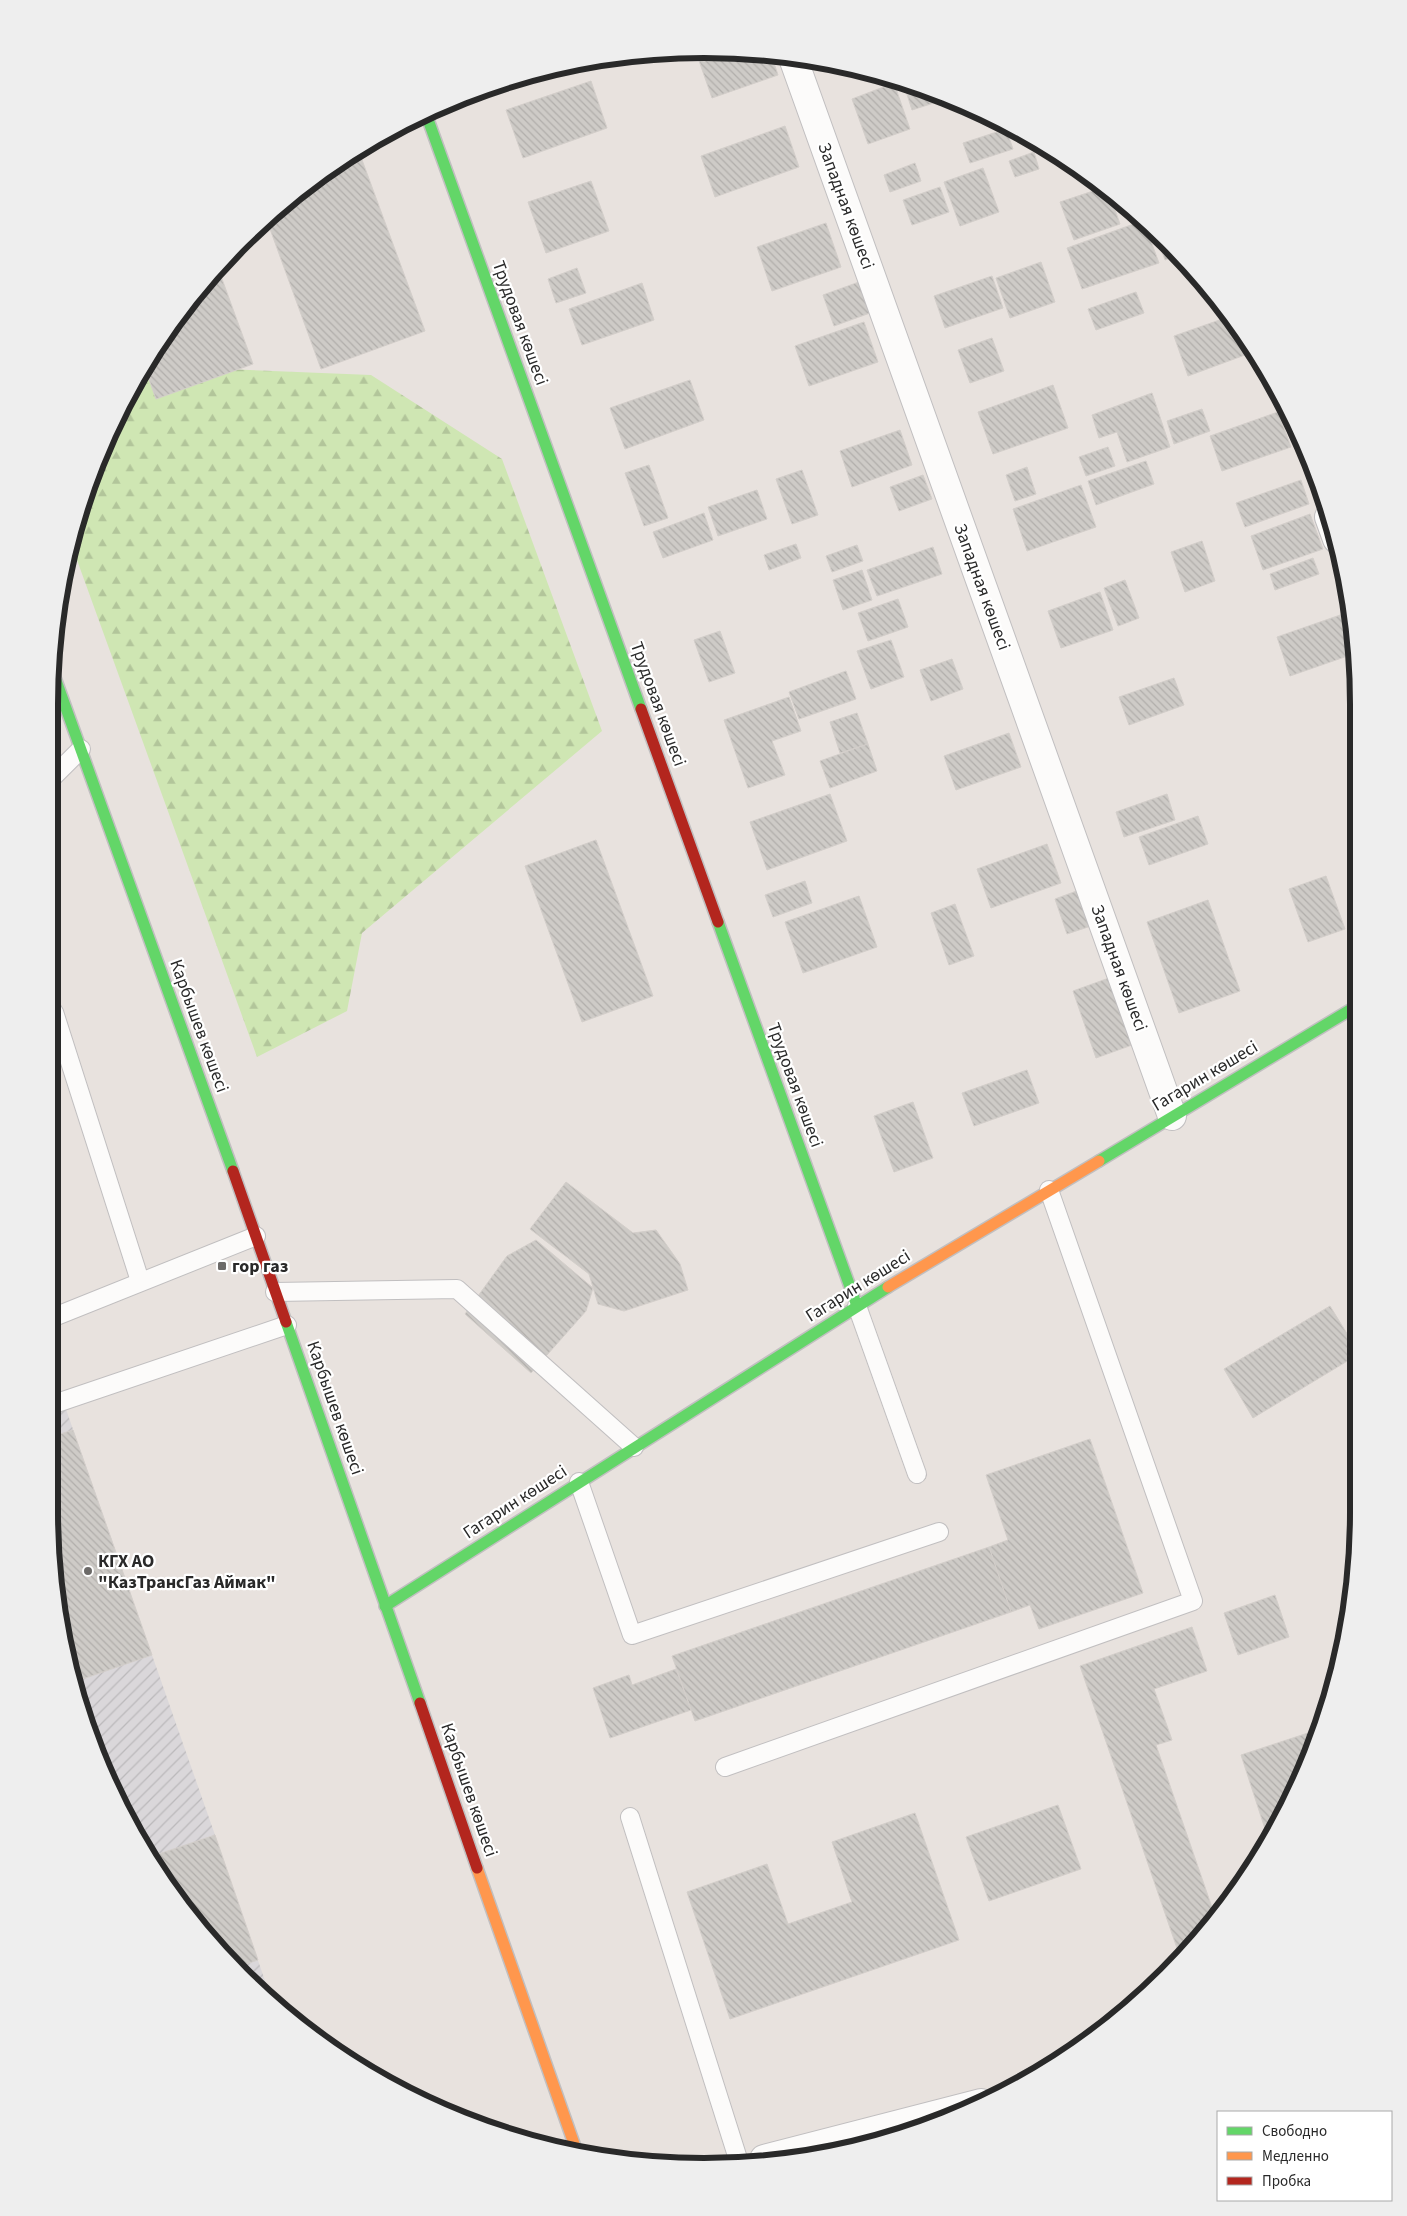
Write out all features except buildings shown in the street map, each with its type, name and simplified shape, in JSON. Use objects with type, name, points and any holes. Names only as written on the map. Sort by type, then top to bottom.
[{"type":"street","name":"Западная көшесі","points":[[795,64],[1172,1116]]},
{"type":"street","name":"Трудовая көшесі","points":[[428,120],[856,1306]]},
{"type":"street","name":"Карбышев көшесі","points":[[58,686],[256,1236],[575,2145]]},
{"type":"street","name":"Гагарин көшесі","points":[[385,1606],[856,1306],[1350,1010]]},
{"type":"street","points":[[787,2153],[934,2115]]},
{"type":"lane","points":[[58,772],[81,749]]},
{"type":"lane","points":[[58,1025],[140,1281]]},
{"type":"lane","points":[[725,1766],[1193,1601],[1049,1190]]},
{"type":"lane","points":[[58,1315],[256,1236]]},
{"type":"lane","points":[[275,1292],[457,1289],[634,1447]]},
{"type":"lane","points":[[856,1306],[917,1474]]},
{"type":"lane","points":[[58,1403],[287,1324]]},
{"type":"lane","points":[[579,1482],[632,1635],[939,1532]]},
{"type":"lane","points":[[630,1817],[738,2157]]},
{"type":"shaded area","points":[[58,1386],[268,1988],[218,1938],[191,1906],[166,1871],[124,1798],[92,1720],[70,1639],[63,1597],[59,1555]]},
{"type":"green space","points":[[153,366],[371,375],[502,459],[602,731],[362,933],[347,1011],[257,1057],[75,555],[92,496],[107,456],[124,418]]},
{"type":"traffic: fast","points":[[428,120],[641,709]]},
{"type":"traffic: fast","points":[[58,687],[233,1171]]},
{"type":"traffic: fast","points":[[718,922],[857,1306]]},
{"type":"traffic: fast","points":[[1099,1161],[1350,1010]]},
{"type":"traffic: fast","points":[[385,1606],[888,1287]]},
{"type":"traffic: fast","points":[[286,1322],[420,1703]]},
{"type":"traffic: slow","points":[[888,1287],[1099,1161]]},
{"type":"traffic: slow","points":[[477,1868],[575,2145]]},
{"type":"traffic: jam","points":[[641,709],[718,922]]},
{"type":"traffic: jam","points":[[233,1171],[286,1322]]},
{"type":"traffic: jam","points":[[420,1703],[477,1868]]},
{"type":"place","name":"гор газ","points":[[222,1266]]},
{"type":"place","name":"КГХ АО \"КазТрансГаз Аймак\"","points":[[88,1571]]}]
